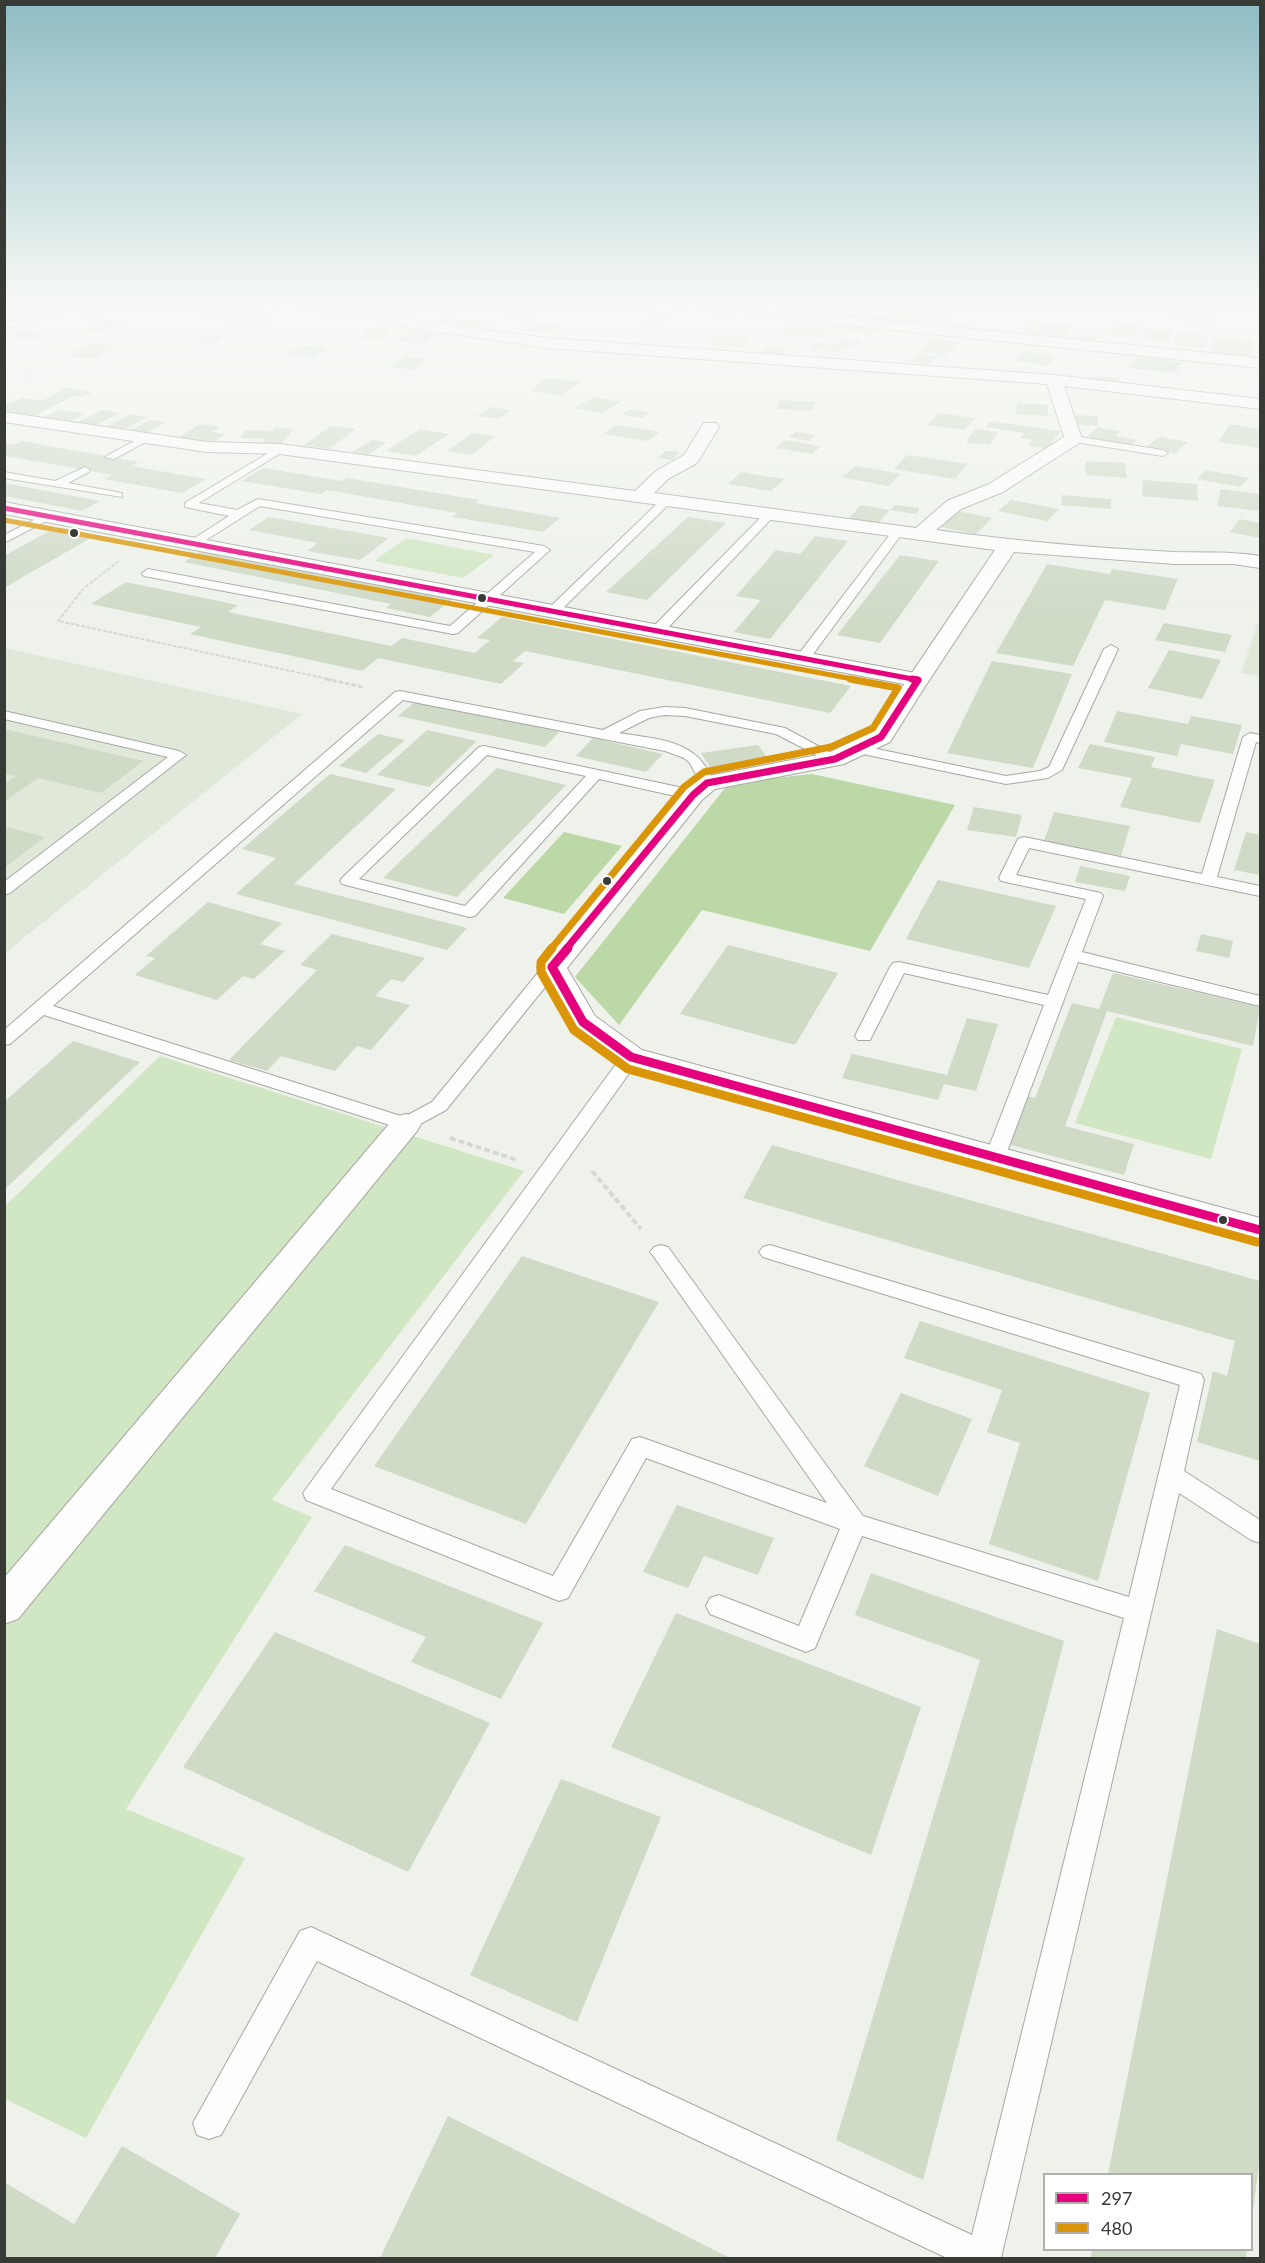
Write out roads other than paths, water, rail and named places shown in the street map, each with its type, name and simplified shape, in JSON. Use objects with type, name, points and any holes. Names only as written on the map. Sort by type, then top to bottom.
[{"type":"street","points":[[920,534],[954,505],[996,488],[1073,439],[1062,405]]},
{"type":"street","points":[[4,417],[207,447],[280,449],[1008,546],[1175,558],[1233,558],[1260,561]]},
{"type":"street","points":[[639,497],[662,476],[691,459],[710,427]]},
{"type":"street","points":[[4,508],[918,680]]},
{"type":"street","points":[[1008,546],[880,737],[847,754],[700,789],[552,967],[583,1022],[631,1057],[1260,1230]]},
{"type":"street","points":[[4,1607],[406,1124]]},
{"type":"lane","points":[[110,457],[145,438]]},
{"type":"lane","points":[[1073,439],[1163,453]]},
{"type":"lane","points":[[239,514],[189,505],[280,449]]},
{"type":"lane","points":[[57,484],[85,470]]},
{"type":"lane","points":[[4,475],[118,495]]},
{"type":"lane","points":[[553,611],[667,500]]},
{"type":"lane","points":[[148,573],[453,630],[544,550],[258,502],[194,543]]},
{"type":"lane","points":[[657,631],[770,514]]},
{"type":"lane","points":[[4,540],[48,516]]},
{"type":"lane","points":[[803,658],[898,531]]},
{"type":"lane","points":[[605,735],[645,714],[664,711],[685,712],[780,731],[847,754],[1005,780],[1043,775],[1055,770],[1112,649]]},
{"type":"lane","points":[[4,1040],[400,695],[668,748],[690,755],[701,767],[700,789],[595,775],[484,750],[348,881],[469,912],[595,775]]},
{"type":"lane","points":[[4,715],[179,755],[4,890]]},
{"type":"lane","points":[[1208,880],[1250,737],[1260,739]]},
{"type":"lane","points":[[995,1157],[1095,896],[1007,878],[1024,842],[1260,891]]},
{"type":"lane","points":[[1072,955],[1260,1001]]},
{"type":"lane","points":[[40,1008],[406,1124],[439,1106],[552,967]]},
{"type":"lane","points":[[864,1036],[899,967],[1054,1002]]},
{"type":"lane","points":[[631,1057],[315,1493],[559,1590],[640,1446],[855,1524],[1139,1611]]},
{"type":"lane","points":[[661,1252],[855,1524]]},
{"type":"lane","points":[[209,2122],[311,1942],[984,2258],[1172,1476],[1193,1380],[770,1252]]},
{"type":"lane","points":[[1172,1476],[1260,1533]]},
{"type":"lane","points":[[719,1606],[806,1640],[855,1524]]}]
